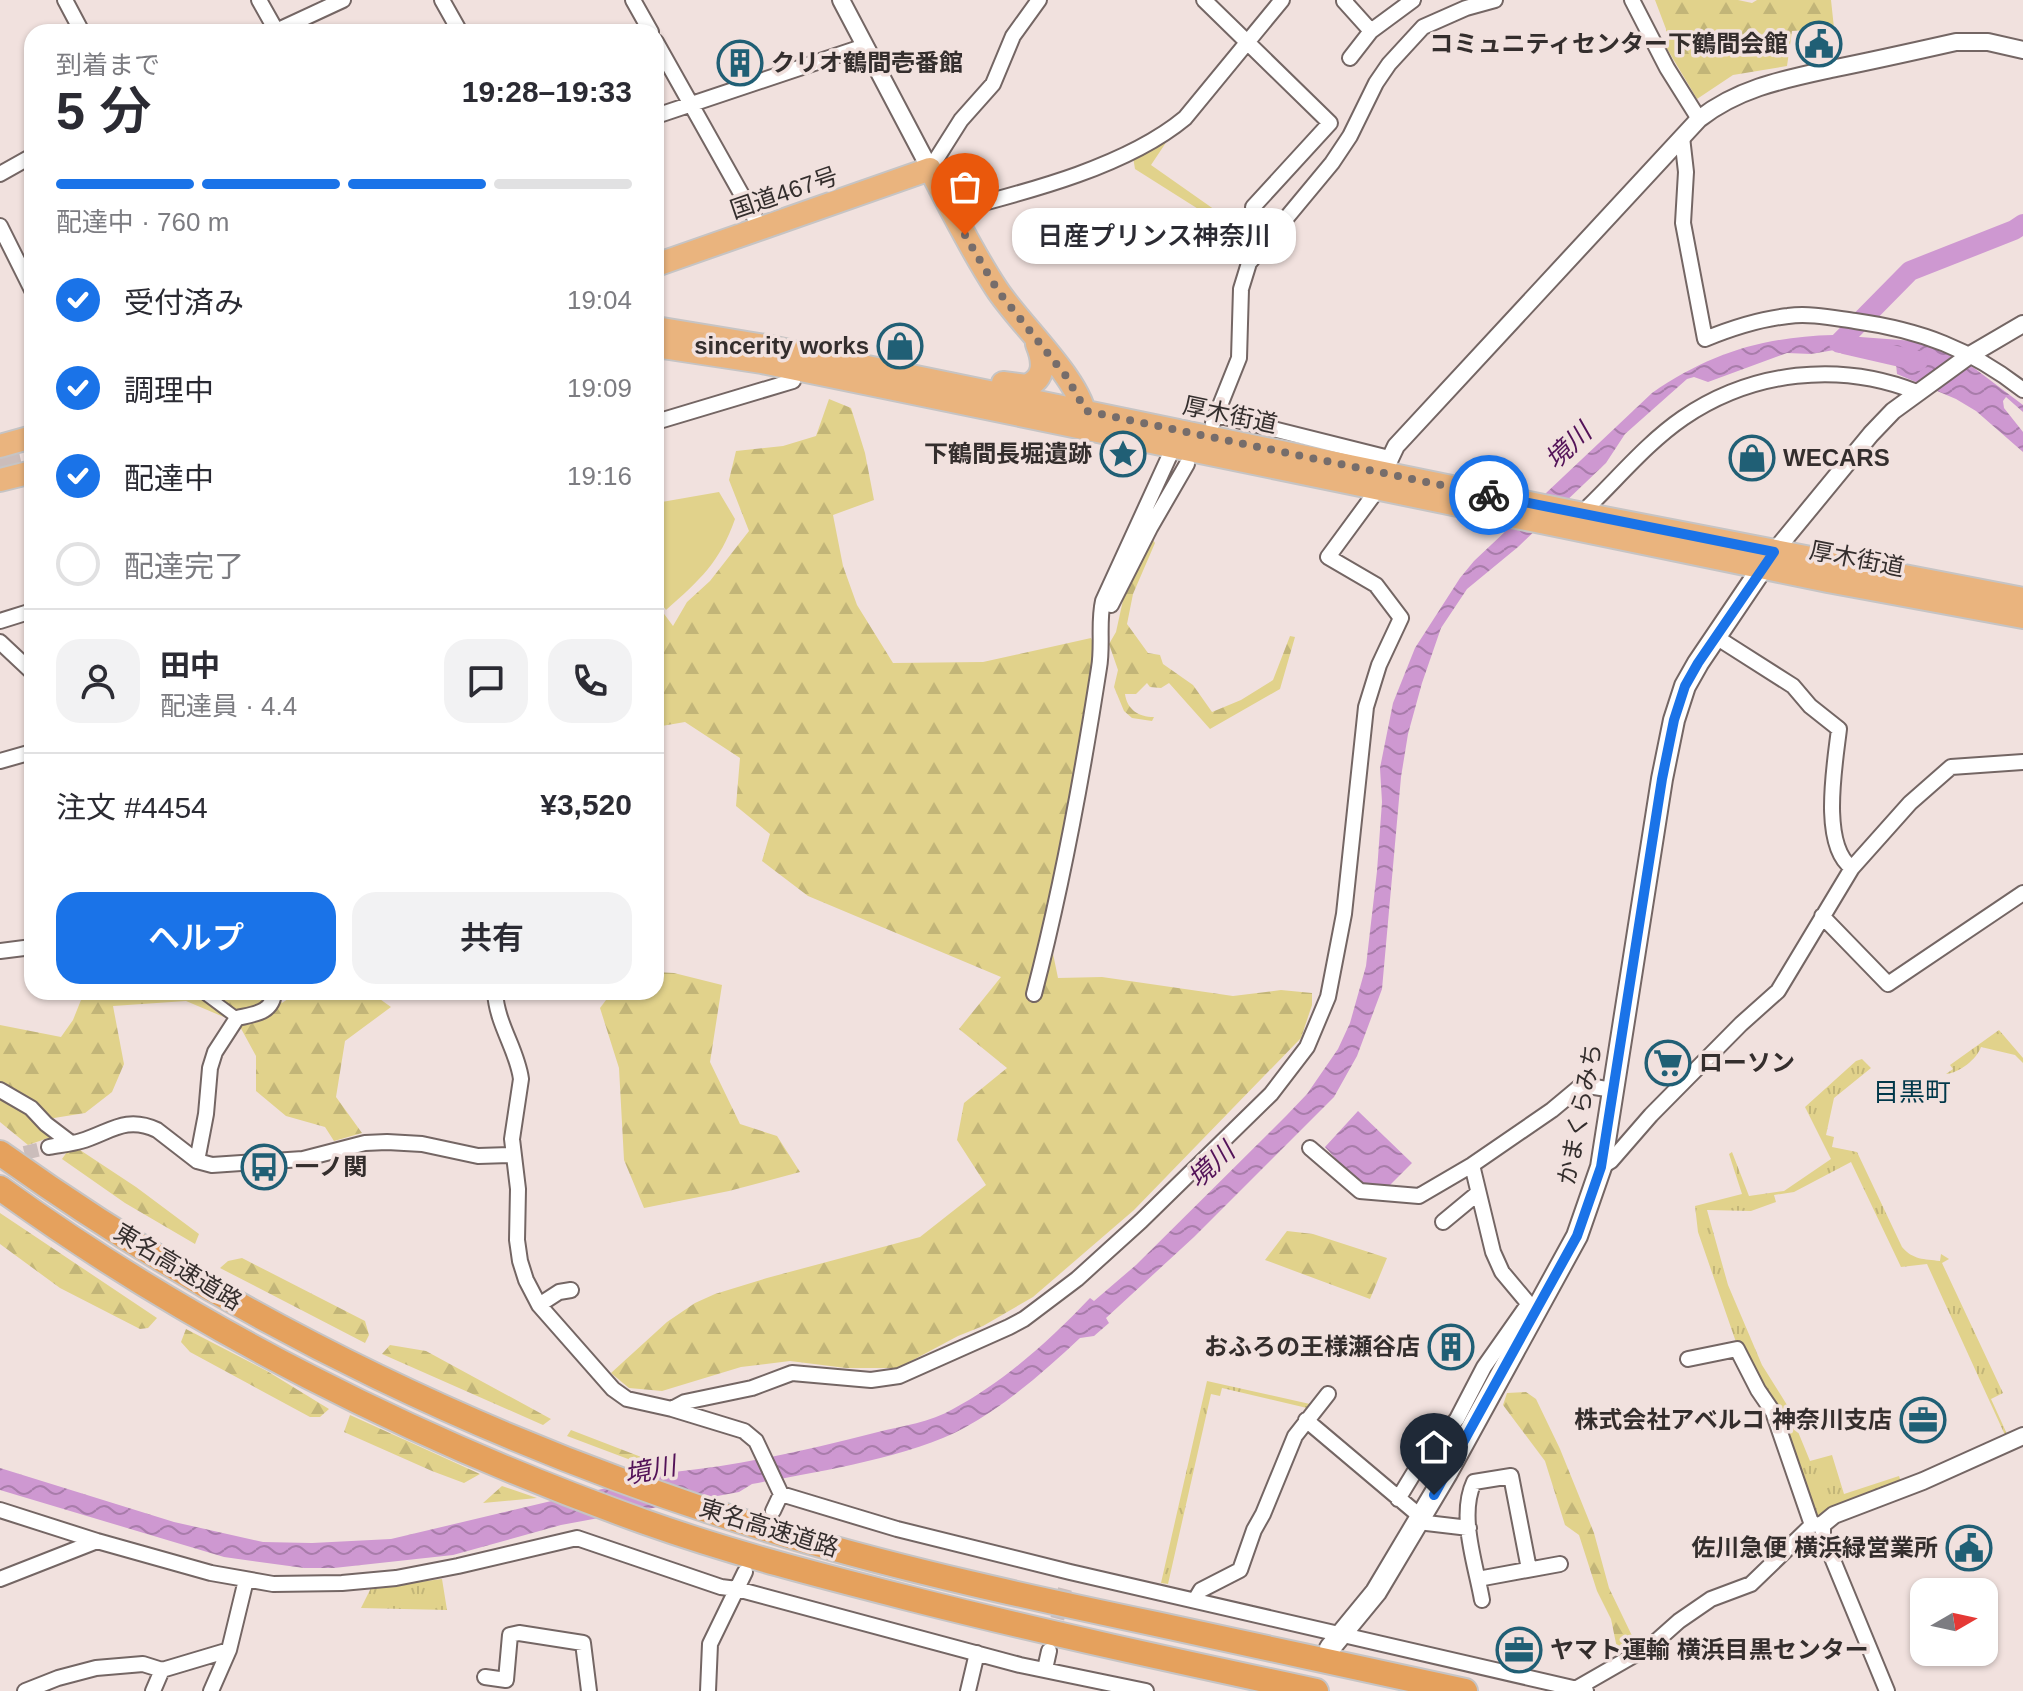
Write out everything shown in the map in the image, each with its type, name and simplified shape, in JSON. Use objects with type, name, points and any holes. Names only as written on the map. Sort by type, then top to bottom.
[{"type":"highway","points":[[930,169],[998,291],[1066,376],[1086,420]]},
{"type":"highway","name":"国道467号","points":[[664,262],[930,169]]},
{"type":"highway","points":[[664,320],[721,337],[1000,388],[1086,420]]},
{"type":"highway","points":[[1000,388],[1032,384],[1041,372],[1042,356],[1035,340]]},
{"type":"highway","points":[[664,347],[762,362],[1040,419]]},
{"type":"highway","points":[[664,360],[793,381],[952,414],[1086,420]]},
{"type":"highway","name":"厚木街道","points":[[1086,420],[1383,473],[1510,508],[1574,515],[1768,560],[1953,595],[2023,617]]},
{"type":"highway","name":"厚木街道","points":[[1086,420],[1180,455],[1383,473]]},
{"type":"highway","points":[[0,446],[24,439]]},
{"type":"highway","points":[[0,480],[24,474]]},
{"type":"highway","points":[[1830,572],[1964,575],[2023,586]]},
{"type":"highway","points":[[1830,572],[1950,615],[2023,629]]},
{"type":"highway","name":"厚木街道","points":[[1953,595],[2023,599]]},
{"type":"highway","name":"東名高速道路","points":[[0,1153],[135,1243],[346,1362],[504,1433],[700,1508],[787,1536],[919,1571],[1465,1691]]},
{"type":"highway","name":"東名高速道路","points":[[0,1188],[170,1298],[291,1365],[398,1419],[565,1491],[646,1522],[786,1567],[1045,1633],[1316,1691]]},
{"type":"main road","name":"かまくらみち","points":[[1335,1642],[1376,1592],[1419,1519],[1532,1308],[1577,1236],[1601,1167],[1667,750],[1685,686],[1768,560]]},
{"type":"street","points":[[65,0],[78,24]]},
{"type":"street","points":[[259,0],[271,24]]},
{"type":"street","points":[[292,24],[343,0]]},
{"type":"street","points":[[442,0],[456,24]]},
{"type":"street","points":[[633,0],[646,24]]},
{"type":"street","points":[[841,0],[930,169],[961,120],[993,84],[1013,36],[1039,0]]},
{"type":"street","points":[[1204,0],[1330,123],[1253,207]]},
{"type":"street","points":[[953,211],[1097,167],[1171,130],[1185,118],[1282,0]]},
{"type":"street","points":[[1346,0],[1371,31]]},
{"type":"street","points":[[1350,58],[1371,31],[1413,0]]},
{"type":"street","points":[[1383,473],[1215,419],[1239,358],[1241,289],[1249,263],[1332,163],[1389,64],[1423,27],[1466,8],[1495,0]]},
{"type":"street","points":[[1632,0],[1667,68],[1699,119]]},
{"type":"street","points":[[672,1409],[685,1402],[752,1388],[792,1373],[871,1380],[899,1376],[1024,1319],[1077,1279],[1141,1221],[1271,1094],[1307,1047],[1328,997],[1344,914],[1366,707],[1379,665],[1401,618],[1376,585],[1328,557],[1383,473],[1396,446],[1699,119],[1730,98],[1764,84],[1956,42],[1988,42],[2023,50]]},
{"type":"street","points":[[664,113],[865,46]]},
{"type":"street","points":[[664,56],[761,229]]},
{"type":"street","points":[[1682,137],[1686,172],[1683,223],[1705,339],[1732,328],[1789,316],[1813,315],[1872,323],[1929,336],[1969,356],[2023,390]]},
{"type":"street","points":[[0,174],[24,160]]},
{"type":"street","points":[[0,226],[24,274]]},
{"type":"street","points":[[1768,560],[1871,434],[1919,391],[2023,324]]},
{"type":"street","points":[[1574,515],[1681,419],[1707,403],[1759,382],[1814,374],[1858,375],[1919,391]]},
{"type":"street","points":[[664,420],[793,381]]},
{"type":"street","points":[[1034,994],[1057,906],[1099,668],[1099,620],[1103,601],[1180,455]]},
{"type":"street","points":[[1101,635],[1112,599],[1180,455]]},
{"type":"street","points":[[0,621],[24,614]]},
{"type":"street","points":[[1716,637],[1793,686],[1810,706],[1839,729],[1832,788],[1833,828],[1844,862],[1852,868]]},
{"type":"street","points":[[0,642],[24,664]]},
{"type":"street","points":[[0,761],[24,754]]},
{"type":"street","points":[[1601,1167],[1611,1161],[1651,1115],[1778,991],[1852,868],[1910,803],[1951,767],[2023,762]]},
{"type":"street","points":[[1822,916],[1888,984],[2023,893]]},
{"type":"street","points":[[0,951],[24,948]]},
{"type":"street","points":[[213,1000],[237,1018]]},
{"type":"street","points":[[197,1161],[215,1052],[237,1018],[263,1011],[272,1000]]},
{"type":"street","points":[[496,1000],[502,1030],[520,1069],[521,1079],[512,1139],[518,1189],[517,1240],[520,1261],[539,1305],[613,1389],[627,1399],[744,1431],[756,1441],[781,1494],[1068,1578],[1195,1600],[1335,1642],[1581,1690],[1652,1645],[1711,1599],[1751,1584],[1818,1525],[1834,1515],[1923,1481],[2023,1436]]},
{"type":"street","points":[[1310,1148],[1360,1191],[1419,1196],[1472,1165],[1552,1110],[1582,1085],[1613,1090]]},
{"type":"street","points":[[0,1090],[31,1108],[71,1143]]},
{"type":"street","points":[[49,1147],[84,1140],[114,1126],[149,1127],[197,1161],[212,1165],[303,1159],[365,1143],[387,1142],[422,1144],[478,1156],[513,1155]]},
{"type":"street","points":[[1398,1499],[1423,1458],[1457,1419],[1484,1367],[1532,1308],[1502,1272],[1493,1252],[1472,1165]]},
{"type":"street","points":[[1443,1222],[1478,1193]]},
{"type":"street","points":[[539,1305],[559,1292],[571,1290]]},
{"type":"street","points":[[1688,1359],[1737,1349],[1773,1412],[1887,1691]]},
{"type":"street","points":[[1195,1600],[1201,1590],[1240,1570],[1295,1436],[1328,1394]]},
{"type":"street","points":[[1306,1420],[1419,1519],[1469,1528]]},
{"type":"street","points":[[1482,1600],[1469,1528],[1469,1494],[1474,1482],[1511,1476],[1529,1569]]},
{"type":"street","points":[[773,1511],[781,1494]]},
{"type":"street","points":[[0,1510],[211,1573],[299,1585],[396,1578],[577,1538],[721,1587],[977,1653],[1146,1691]]},
{"type":"street","points":[[0,1579],[97,1541]]},
{"type":"street","points":[[1478,1579],[1560,1564]]},
{"type":"street","points":[[708,1691],[710,1644],[745,1572]]},
{"type":"street","points":[[211,1691],[229,1650],[246,1580]]},
{"type":"street","points":[[485,1677],[506,1680],[510,1635],[519,1633],[583,1643],[589,1691]]},
{"type":"street","points":[[25,1691],[96,1668],[143,1664],[162,1670],[229,1650]]},
{"type":"street","points":[[1045,1669],[1049,1651]]},
{"type":"street","points":[[968,1691],[977,1653]]},
{"type":"street","points":[[153,1691],[162,1670]]},
{"type":"green space","points":[[1655,0],[1738,0],[1752,3],[1757,0],[1831,0],[1834,28],[1792,31],[1787,66],[1733,75],[1697,99],[1666,47],[1666,29]]},
{"type":"green space","points":[[1163,138],[1167,141],[1151,165],[1235,224],[1218,259],[1181,250],[1203,212],[1135,169],[1133,157]]},
{"type":"green space","points":[[829,399],[851,408],[865,453],[874,500],[833,515],[843,566],[857,605],[893,663],[983,662],[1091,638],[1100,659],[1050,939],[1058,978],[1102,977],[1233,996],[1281,990],[1312,993],[1312,1005],[1301,1038],[1134,1210],[1033,1297],[983,1326],[898,1368],[846,1368],[790,1361],[741,1367],[662,1391],[629,1388],[611,1373],[667,1322],[695,1303],[767,1278],[920,1237],[986,1185],[957,1140],[964,1103],[1007,1068],[959,1029],[1001,977],[808,896],[762,861],[770,834],[736,806],[740,758],[685,722],[664,726],[664,614],[673,626],[687,602],[710,581],[749,531],[729,480],[736,451],[783,446],[816,436]]},
{"type":"green space","points":[[719,492],[735,519],[716,559],[666,610],[664,607],[664,502]]},
{"type":"green space","points":[[1153,540],[1155,543],[1133,594],[1127,624],[1148,653],[1160,655],[1163,664],[1193,685],[1212,712],[1241,700],[1273,680],[1290,636],[1295,637],[1280,689],[1210,729],[1169,683],[1161,688],[1150,687],[1147,683],[1136,694],[1125,694],[1131,708],[1138,714],[1154,717],[1152,721],[1132,718],[1124,711],[1114,687],[1118,670],[1109,644],[1116,632],[1123,600]]},
{"type":"green space","points":[[664,972],[722,985],[710,1062],[740,1124],[777,1136],[800,1172],[729,1191],[644,1208],[624,1160],[619,1068],[600,1008],[606,1000],[664,1000]]},
{"type":"green space","points":[[81,1000],[281,1000],[282,1003],[286,1000],[381,1000],[391,1007],[345,1041],[336,1097],[362,1133],[334,1141],[325,1127],[286,1116],[256,1091],[256,1056],[238,1023],[186,1001],[113,1006],[124,1064],[112,1092],[85,1113],[48,1119],[46,1124],[51,1137],[28,1145],[0,1122],[0,1025],[61,1037],[73,1020]]},
{"type":"green space","points":[[1999,1030],[2023,1058],[2023,1063],[2015,1055],[1981,1047],[1967,1065],[1946,1074],[1953,1069],[1950,1065]]},
{"type":"green space","points":[[1862,1059],[1871,1068],[1834,1098],[1826,1135],[1834,1137],[1832,1147],[1857,1152],[1902,1247],[1915,1257],[1940,1261],[1941,1254],[1949,1259],[1942,1263],[2003,1393],[1991,1399],[2007,1434],[1927,1264],[1901,1267],[1851,1162],[1794,1192],[1774,1195],[1776,1202],[1751,1211],[1707,1210],[1728,1285],[1762,1365],[1787,1405],[1810,1461],[1832,1455],[1844,1494],[1899,1476],[1902,1485],[1835,1508],[1815,1519],[1737,1345],[1698,1232],[1695,1206],[1742,1194],[1729,1154],[1732,1152],[1749,1196],[1784,1191],[1831,1159],[1805,1107]]},
{"type":"green space","points":[[80,1150],[199,1234],[195,1244],[125,1203],[62,1159],[67,1152]]},
{"type":"green space","points":[[0,1213],[157,1318],[148,1328],[140,1329],[60,1288],[0,1244]]},
{"type":"green space","points":[[1287,1231],[1313,1234],[1387,1258],[1370,1299],[1265,1260]]},
{"type":"green space","points":[[242,1258],[365,1321],[369,1335],[365,1343],[220,1268],[228,1261]]},
{"type":"green space","points":[[186,1329],[267,1371],[329,1409],[320,1417],[310,1417],[190,1352],[181,1342]]},
{"type":"green space","points":[[390,1345],[426,1351],[551,1419],[543,1425],[382,1354]]},
{"type":"green space","points":[[1207,1381],[1310,1404],[1307,1408],[1222,1388],[1220,1396],[1211,1394],[1168,1584],[1161,1583]]},
{"type":"green space","points":[[1526,1392],[1536,1399],[1560,1449],[1594,1533],[1609,1588],[1635,1642],[1618,1653],[1611,1619],[1597,1591],[1579,1535],[1565,1525],[1545,1461],[1503,1405],[1507,1393]]},
{"type":"green space","points":[[350,1415],[480,1474],[464,1483],[344,1432]]},
{"type":"green space","points":[[571,1430],[662,1465],[652,1468],[567,1436]]},
{"type":"green space","points":[[502,1486],[537,1498],[483,1503]]},
{"type":"green space","points":[[442,1579],[447,1610],[361,1608],[371,1588]]},
{"type":"water","points":[[1833,335],[1914,341],[1974,368],[2023,405],[2023,412],[2006,397],[2003,401],[2004,408],[2023,432],[2023,452],[1976,411],[1897,374],[1891,350],[1846,348],[1811,354],[1787,353],[1708,382],[1694,377],[1687,379],[1625,434],[1606,463],[1518,547],[1467,589],[1441,628],[1408,734],[1401,777],[1382,989],[1357,1056],[1334,1097],[1194,1237],[1106,1318],[1109,1323],[1094,1336],[1080,1338],[1025,1387],[980,1419],[917,1448],[861,1463],[752,1484],[739,1492],[561,1525],[453,1555],[334,1568],[304,1568],[224,1557],[0,1490],[0,1468],[174,1522],[263,1542],[391,1539],[674,1472],[777,1456],[906,1426],[944,1413],[972,1398],[1026,1359],[1090,1298],[1094,1301],[1136,1265],[1307,1094],[1338,1049],[1350,1023],[1366,966],[1382,802],[1380,768],[1393,703],[1415,648],[1460,578],[1474,561],[1652,393],[1695,367],[1738,350],[1783,339]]},
{"type":"water","points":[[1358,1111],[1412,1163],[1388,1187],[1362,1187],[1325,1147]]},
{"type":"waterway","points":[[1839,343],[1910,271],[2023,224]]},
{"type":"waterway","name":"境川","points":[[1844,344],[1918,361]]},
{"type":"tunnel","points":[[0,468],[24,463]]},
{"type":"tunnel","points":[[4,1158],[49,1147]]},
{"type":"tunnel","points":[[1052,1639],[1065,1589]]},
{"type":"way so far","points":[[965,235],[1014,315],[1066,376],[1086,411],[1489,495]]},
{"type":"place","name":"コミュニティセンター下鶴間会館","points":[[1819,44]]},
{"type":"place","name":"クリオ鶴間壱番館","points":[[740,63]]},
{"type":"place","name":"日産プリンス神奈川","points":[[965,235]]},
{"type":"place","name":"sincerity works","points":[[900,346]]},
{"type":"place","name":"下鶴間長堀遺跡","points":[[1123,454]]},
{"type":"place","name":"WECARS","points":[[1752,458]]},
{"type":"place","name":"ローソン","points":[[1668,1063]]},
{"type":"place","name":"一ノ関","points":[[264,1167]]},
{"type":"place","name":"おふろの王様瀬谷店","points":[[1451,1347]]},
{"type":"place","name":"株式会社アベルコ 神奈川支店","points":[[1923,1420]]},
{"type":"place","name":"佐川急便 横浜緑営業所","points":[[1969,1548]]},
{"type":"place","name":"ヤマト運輸 横浜目黒センター","points":[[1519,1650]]},
{"type":"district","name":"目黒町","points":[[1912,1092]]},
{"type":"route","points":[[1434,1495],[1577,1236],[1591,1199],[1601,1167],[1674,720],[1685,686],[1698,663],[1774,552],[1489,495]]}]
